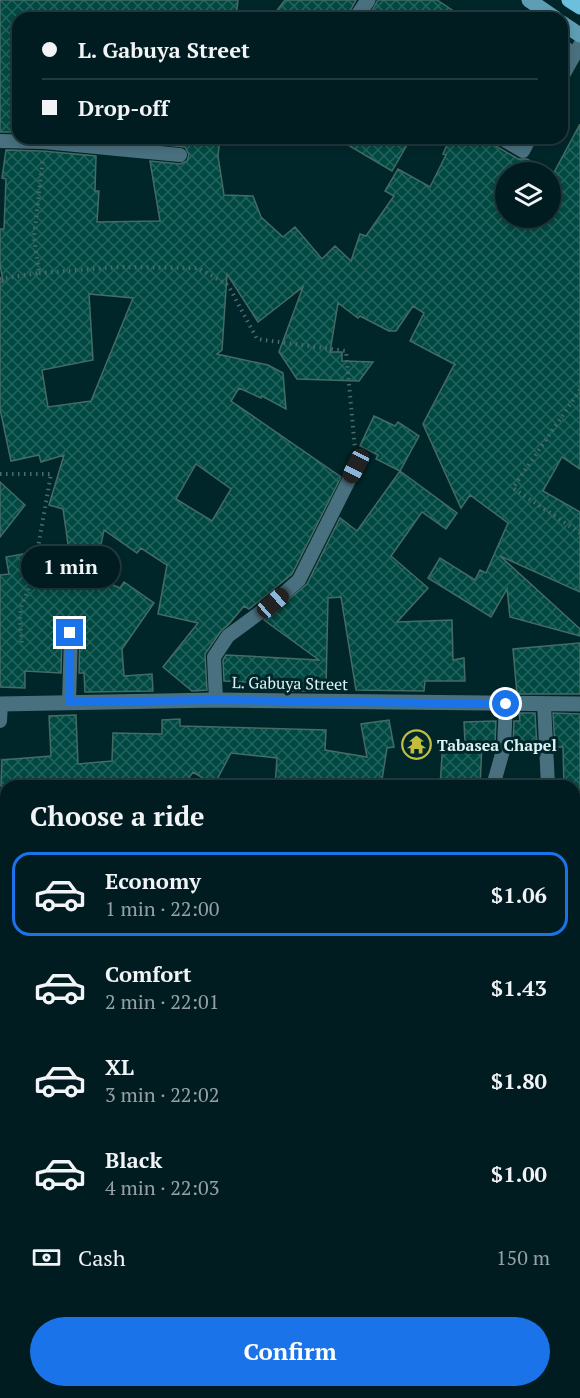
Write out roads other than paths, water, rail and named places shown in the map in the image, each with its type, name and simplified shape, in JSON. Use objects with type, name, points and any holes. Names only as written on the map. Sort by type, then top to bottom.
[{"type":"main road","points":[[529,0],[538,12]]},
{"type":"main road","points":[[569,0],[580,7]]},
{"type":"street","name":"L. Gabuya Street","points":[[1,704],[216,700],[580,704]]},
{"type":"lane","points":[[568,66],[577,50]]},
{"type":"lane","points":[[65,144],[180,155]]},
{"type":"lane","points":[[511,144],[523,151],[527,144]]},
{"type":"lane","points":[[216,700],[214,657],[228,636],[273,603],[299,580],[356,466]]},
{"type":"lane","points":[[69,702],[70,633]]},
{"type":"lane","points":[[0,721],[1,704]]},
{"type":"lane","points":[[495,780],[504,747],[506,704]]},
{"type":"lane","points":[[544,704],[548,780]]},
{"type":"place","name":"Tabasea Chapel","points":[[416,745]]}]
